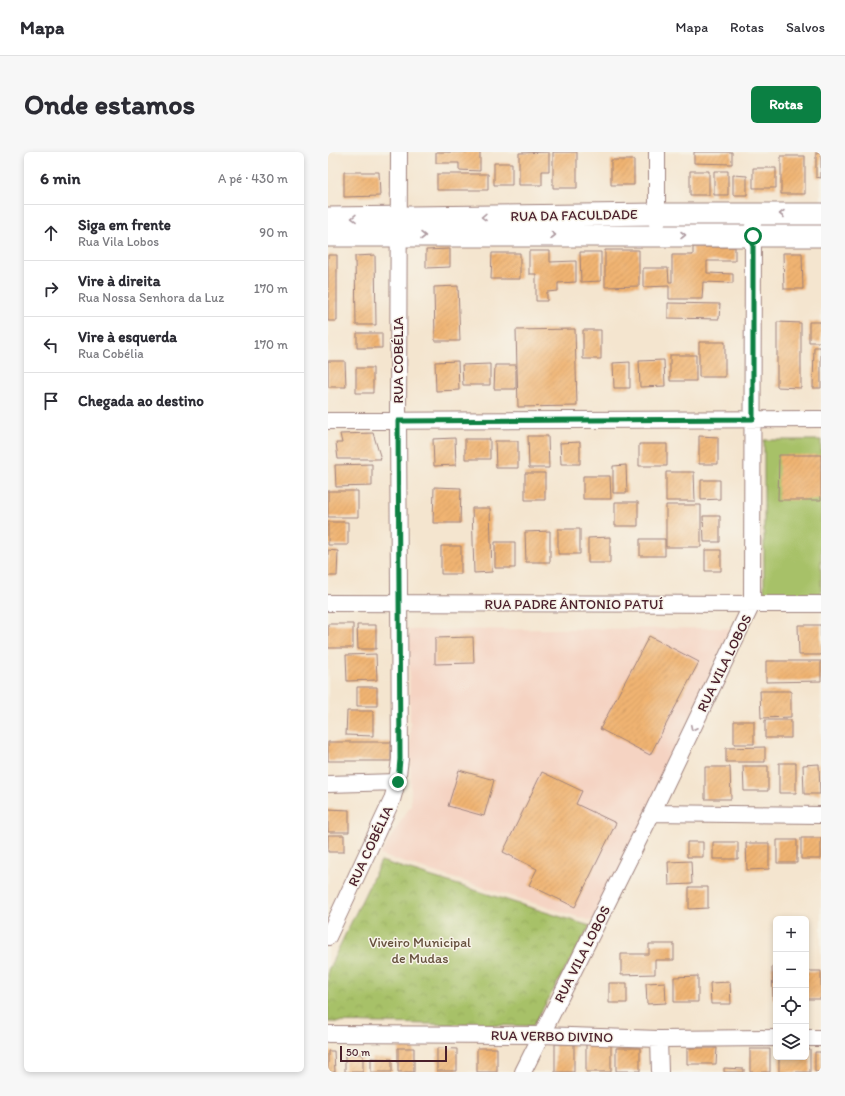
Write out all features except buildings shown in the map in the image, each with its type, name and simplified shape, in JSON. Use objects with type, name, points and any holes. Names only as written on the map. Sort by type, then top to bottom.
[{"type":"street","name":"RUA COBÉLIA","points":[[328,937],[392,800],[398,782],[400,759],[398,421],[399,152]]},
{"type":"street","points":[[657,152],[657,235]]},
{"type":"street","name":"RUA DA FACULDADE","points":[[328,236],[399,227],[658,214],[821,214]]},
{"type":"street","name":"RUA VILA LOBOS","points":[[523,1072],[652,813],[752,604],[752,214]]},
{"type":"street","name":"RUA DA FACULDADE","points":[[328,218],[399,227],[657,235],[821,236]]},
{"type":"street","points":[[328,421],[821,419]]},
{"type":"street","name":"RUA PADRE ÂNTONIO PATUÍ","points":[[328,603],[821,604]]},
{"type":"street","points":[[328,784],[398,782]]},
{"type":"street","points":[[652,813],[821,815]]},
{"type":"street","name":"RUA VERBO DIVINO","points":[[328,1034],[541,1035],[659,1039],[773,1038]]},
{"type":"street","points":[[809,1038],[821,1038]]},
{"type":"street","points":[[659,1039],[660,1072]]},
{"type":"shaded area","points":[[730,628],[598,923],[380,855],[411,805],[409,630]]},
{"type":"green space","points":[[764,440],[821,440],[821,594],[764,594]]},
{"type":"green space","name":"Viveiro Municipal de Mudas","points":[[381,861],[590,926],[533,1026],[328,1022],[328,970]]},
{"type":"route","points":[[398,782],[400,759],[398,421],[753,419],[753,236]]}]
